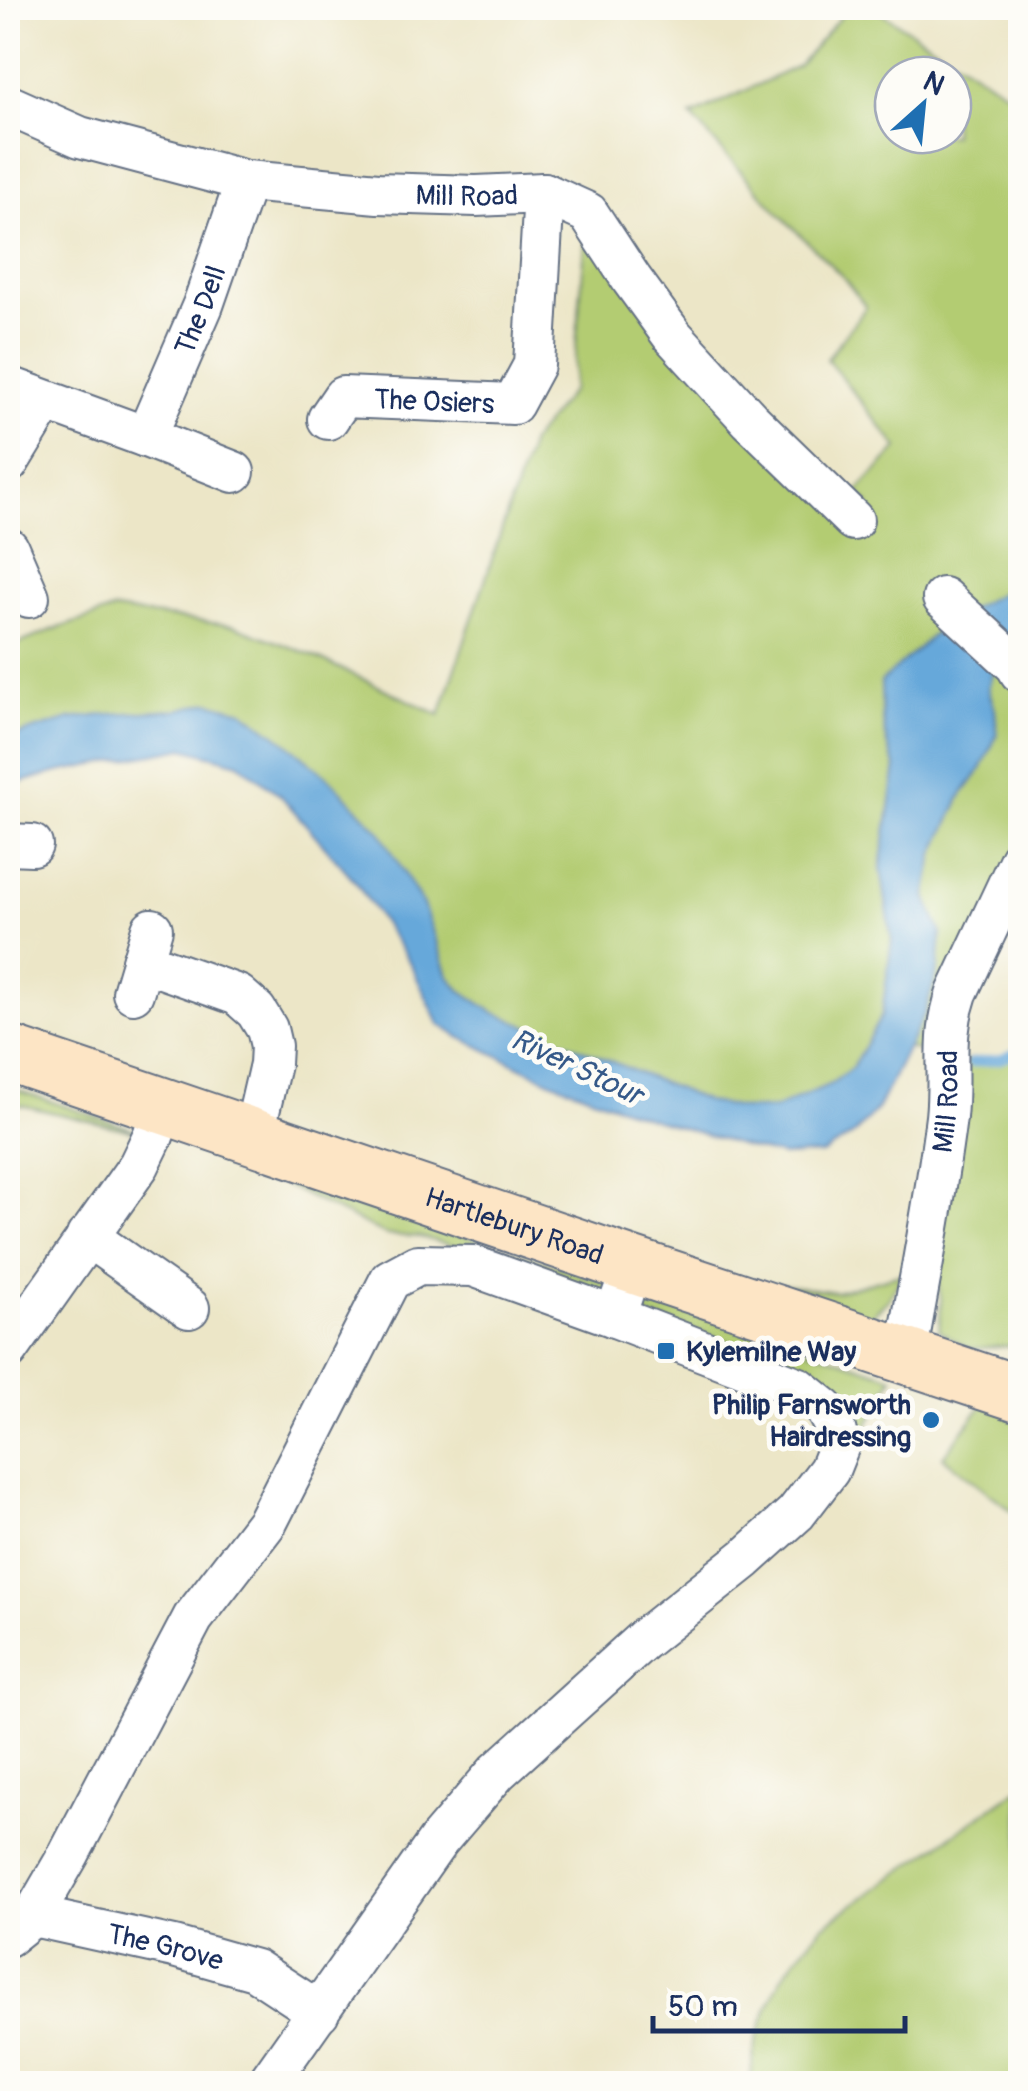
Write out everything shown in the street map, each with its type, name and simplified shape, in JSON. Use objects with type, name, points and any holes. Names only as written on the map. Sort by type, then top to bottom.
[{"type":"main road","name":"Hartlebury Road","points":[[8,1053],[1020,1394]]},
{"type":"street","name":"Mill Road","points":[[8,105],[80,137],[246,181],[378,193],[544,193],[588,213],[672,335],[750,420],[853,520]]},
{"type":"street","name":"The Dell","points":[[146,436],[203,305],[246,181]]},
{"type":"street","name":"The Osiers","points":[[328,419],[343,396],[514,404],[534,365],[544,193]]},
{"type":"street","points":[[8,463],[29,395],[234,472]]},
{"type":"street","points":[[8,548],[29,597]]},
{"type":"street","points":[[943,598],[1018,668]]},
{"type":"street","name":"Mill Road","points":[[906,1356],[946,1115],[949,1015],[1020,860]]},
{"type":"street","points":[[142,961],[238,996],[256,1011],[267,1028],[270,1064],[254,1138]]},
{"type":"street","points":[[8,1350],[139,1165],[164,1107]]},
{"type":"street","points":[[88,1236],[189,1308]]},
{"type":"street","points":[[20,1926],[70,1854],[193,1618],[267,1522],[390,1280],[418,1265],[473,1266],[799,1388],[825,1409],[834,1426],[839,1446],[830,1470],[796,1514],[644,1640],[497,1772],[438,1840],[267,2084]]},
{"type":"street","points":[[615,1318],[631,1265]]},
{"type":"street","name":"The Grove","points":[[20,1926],[174,1947],[255,1970],[318,2012]]},
{"type":"green space","points":[[848,8],[874,8],[948,55],[873,55],[873,155],[973,155],[973,71],[1020,101],[1020,584],[959,615],[881,682],[887,744],[896,767],[881,868],[892,940],[882,1015],[853,1067],[831,1084],[774,1109],[745,1109],[708,1102],[493,1012],[460,990],[448,975],[437,943],[381,833],[330,779],[283,740],[209,702],[178,710],[70,719],[8,738],[8,648],[114,610],[235,626],[311,655],[440,715],[531,442],[572,390],[588,213],[854,520],[869,504],[857,492],[898,448],[827,359],[866,307],[843,277],[781,216],[691,116],[798,66]]},
{"type":"green space","points":[[999,650],[1020,672],[1020,859],[947,1057],[984,1061],[1020,1051],[1020,1339],[1011,1346],[970,1349],[939,1331],[941,1299],[928,1234],[946,1057],[908,1048],[925,1012],[938,969],[941,932],[926,897],[934,855],[961,796],[981,769],[995,710],[988,688]]},
{"type":"green space","points":[[8,1087],[153,1136],[8,1102]]},
{"type":"green space","points":[[237,1161],[893,1377],[856,1448],[833,1396],[776,1357],[464,1249],[420,1237],[386,1235]]},
{"type":"green space","points":[[904,1273],[887,1301],[868,1319],[776,1284],[836,1292]]},
{"type":"green space","points":[[985,1402],[1020,1415],[1020,1517],[943,1457]]},
{"type":"green space","points":[[1020,1788],[1020,2083],[749,2083],[757,2038],[781,1979],[823,1926]]},
{"type":"water","name":"River Stour","points":[[1020,583],[1020,620],[999,650],[988,688],[997,735],[981,769],[961,796],[934,855],[926,897],[941,932],[938,969],[925,1012],[878,1108],[853,1135],[822,1154],[783,1156],[647,1117],[553,1082],[439,1024],[410,963],[355,881],[281,796],[239,763],[184,748],[58,772],[8,786],[8,738],[70,719],[178,710],[209,702],[243,711],[330,779],[381,833],[423,905],[448,975],[460,990],[493,1012],[708,1102],[745,1109],[774,1109],[831,1084],[853,1067],[882,1015],[892,940],[881,868],[896,767],[882,716],[881,682],[959,615]]},
{"type":"waterway","points":[[971,1063],[1002,1059],[1020,1051]]},
{"type":"place","name":"Kylemilne Way","points":[[666,1351]]},
{"type":"place","name":"Philip Farnsworth Hairdressing","points":[[931,1420]]}]
